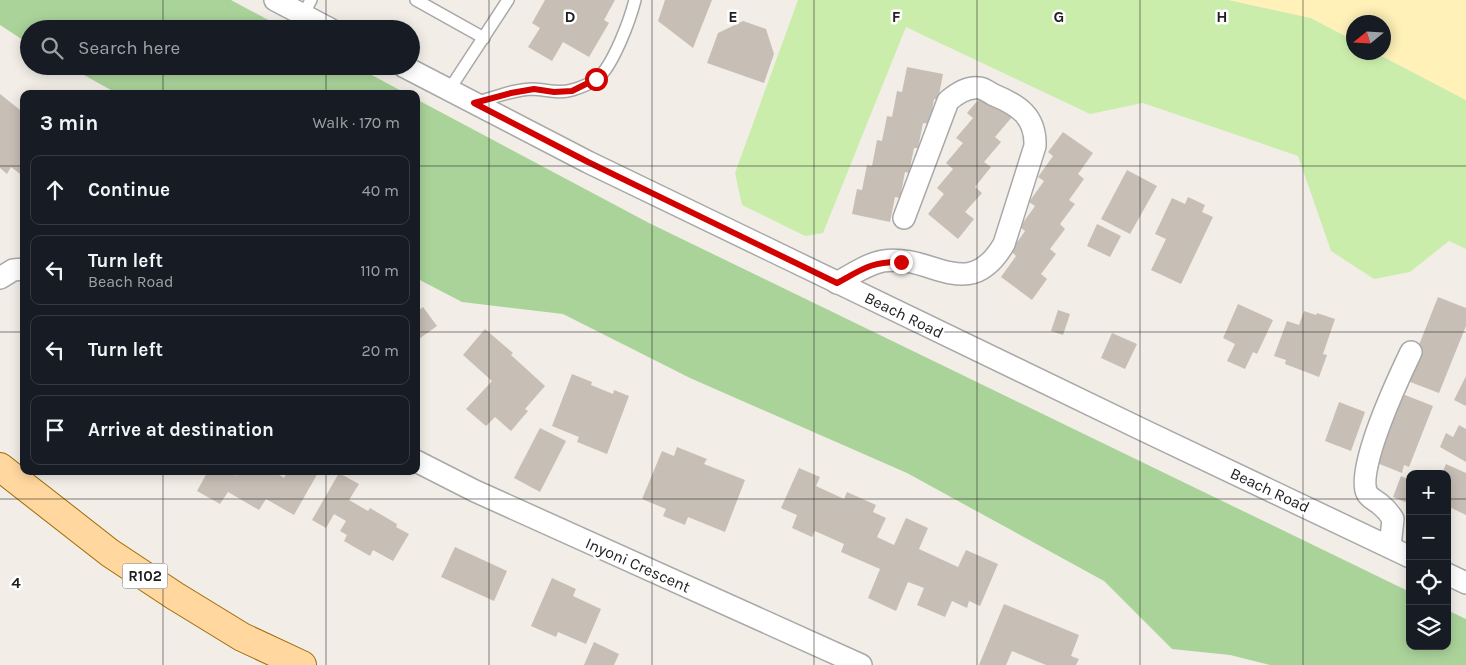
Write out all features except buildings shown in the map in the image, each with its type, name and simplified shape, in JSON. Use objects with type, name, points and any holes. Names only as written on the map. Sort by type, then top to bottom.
[{"type":"main road","name":"R102","points":[[0,467],[110,553],[175,596],[242,637],[302,665]]},
{"type":"street","points":[[275,0],[307,8],[320,20]]},
{"type":"street","name":"Beach Road","points":[[420,75],[588,162],[1145,431],[1406,554]]},
{"type":"street","points":[[837,283],[883,261],[901,262],[948,273],[972,273],[986,268],[1004,244],[1034,146],[1035,132],[1030,122],[1015,104],[979,88],[958,93],[948,102],[904,218]]},
{"type":"street","points":[[0,278],[13,270],[20,269]]},
{"type":"street","points":[[1390,547],[1394,519],[1383,506],[1367,494],[1364,483],[1367,463],[1381,422],[1410,352]]},
{"type":"street","name":"Inyoni Crescent","points":[[420,463],[475,491],[861,665]]},
{"type":"street","points":[[1451,576],[1466,583]]},
{"type":"lane","points":[[416,0],[484,38]]},
{"type":"lane","points":[[450,90],[508,0]]},
{"type":"lane","points":[[474,103],[534,89],[554,92],[572,91],[596,79],[609,65],[632,13],[635,0]]},
{"type":"green space","points":[[0,0],[231,0],[268,20],[20,20],[20,38],[0,25]]},
{"type":"green space","points":[[798,0],[1229,0],[1311,18],[1346,36],[1346,60],[1389,60],[1466,100],[1466,249],[1449,241],[1410,272],[1374,279],[1331,251],[1298,156],[1143,103],[1090,114],[906,27],[823,233],[805,236],[742,205],[735,173]]},
{"type":"green space","points":[[84,75],[372,75],[400,90],[111,90]]},
{"type":"green space","points":[[420,101],[649,223],[1406,590],[1406,650],[1451,650],[1451,612],[1466,619],[1466,665],[1270,665],[1230,655],[1172,649],[1104,581],[907,473],[690,378],[563,314],[462,302],[420,280]]},
{"type":"sand","points":[[1229,0],[1466,0],[1466,100],[1389,60],[1391,60],[1391,15],[1346,15],[1346,36],[1311,18]]},
{"type":"route","points":[[596,79],[572,91],[554,92],[534,89],[474,103],[588,162],[837,283],[883,261],[901,262]]}]
